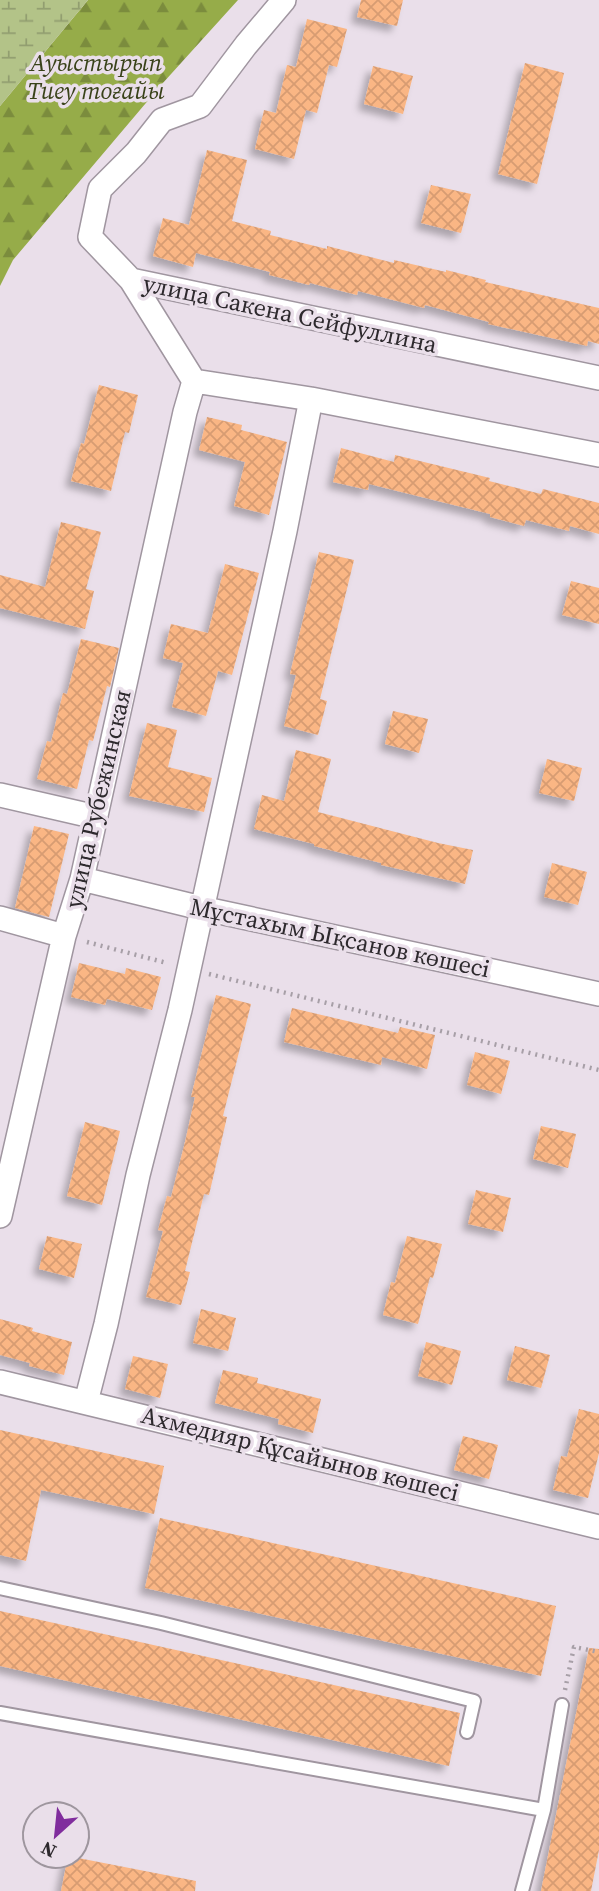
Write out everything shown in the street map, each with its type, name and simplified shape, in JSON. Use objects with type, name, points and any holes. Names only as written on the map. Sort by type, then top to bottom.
[{"type":"street","points":[[131,280],[90,237],[100,189],[136,153],[162,120],[200,106],[246,44],[284,0]]},
{"type":"street","name":"улица Сакена Сейфуллина","points":[[131,280],[599,378]]},
{"type":"street","name":"улица Сакена Сейфуллина","points":[[131,280],[194,381]]},
{"type":"street","points":[[194,381],[311,399],[599,456]]},
{"type":"street","name":"улица Рубежинская","points":[[0,1216],[64,936],[82,879],[194,381]]},
{"type":"street","points":[[86,1402],[138,1175],[180,1010],[285,531],[311,399]]},
{"type":"street","points":[[0,794],[96,817]]},
{"type":"street","name":"Мұстахым Ықсанов көшесі","points":[[82,879],[201,908],[599,994]]},
{"type":"street","points":[[0,918],[64,936]]},
{"type":"street","name":"Ахмедияр Құсайынов көшесі","points":[[0,1382],[599,1527]]},
{"type":"lane","points":[[0,1588],[161,1623],[474,1700],[467,1732]]},
{"type":"lane","points":[[522,1891],[544,1810],[562,1705]]},
{"type":"lane","points":[[0,1713],[544,1810]]},
{"type":"path","points":[[64,936],[599,1070]]},
{"type":"path","points":[[562,1705],[574,1647],[599,1652]]},
{"type":"green space","points":[[0,0],[88,0],[0,106]]},
{"type":"green space","name":"Ауыстырып Тиеу тоғайы","points":[[88,0],[238,0],[162,84],[13,260],[0,286],[0,106]]},
{"type":"building","points":[[361,0],[403,0],[397,26],[357,17]]},
{"type":"building","points":[[307,19],[347,29],[337,67],[329,65],[317,113],[306,110],[294,159],[255,149],[264,110],[276,113],[287,65],[296,67]]},
{"type":"building","points":[[525,63],[564,73],[537,184],[498,174]]},
{"type":"building","points":[[373,66],[413,76],[403,114],[364,104]]},
{"type":"building","points":[[207,150],[247,160],[232,221],[271,231],[270,235],[327,249],[327,246],[394,263],[394,260],[446,270],[486,280],[485,282],[599,308],[599,344],[588,341],[587,346],[488,324],[489,322],[425,305],[424,308],[358,291],[357,295],[310,283],[309,285],[196,253],[193,267],[153,256],[163,218],[189,225]]},
{"type":"building","points":[[431,185],[471,194],[461,233],[421,223]]},
{"type":"building","points":[[99,385],[138,395],[129,433],[125,432],[111,491],[71,481],[81,443],[84,444]]},
{"type":"building","points":[[207,417],[242,425],[241,430],[287,442],[269,515],[234,506],[245,462],[199,450]]},
{"type":"building","points":[[341,448],[394,462],[395,455],[490,478],[489,481],[541,494],[543,489],[599,503],[599,534],[570,526],[569,531],[526,520],[524,526],[490,517],[490,514],[369,484],[368,490],[333,482]]},
{"type":"building","points":[[61,522],[101,532],[86,589],[94,591],[85,629],[0,608],[0,575],[45,587]]},
{"type":"building","points":[[319,552],[354,560],[320,699],[327,701],[318,735],[284,726],[296,675],[290,674]]},
{"type":"building","points":[[225,564],[259,573],[232,675],[218,671],[206,716],[172,707],[183,663],[163,658],[171,624],[208,633]]},
{"type":"building","points":[[571,581],[599,588],[599,624],[562,615]]},
{"type":"building","points":[[81,639],[119,648],[110,687],[107,686],[93,741],[89,740],[77,789],[37,779],[47,741],[51,742],[63,693],[67,694]]},
{"type":"building","points":[[393,711],[428,719],[419,753],[385,744]]},
{"type":"building","points":[[147,723],[177,730],[168,767],[212,778],[204,812],[129,796]]},
{"type":"building","points":[[296,750],[331,759],[318,812],[473,850],[465,884],[381,865],[254,829],[262,795],[284,801]]},
{"type":"building","points":[[547,759],[582,768],[574,801],[539,793]]},
{"type":"building","points":[[34,826],[69,834],[49,917],[15,908]]},
{"type":"building","points":[[552,863],[587,872],[578,905],[544,897]]},
{"type":"building","points":[[79,963],[125,974],[126,968],[161,977],[152,1010],[107,999],[105,1005],[71,997]]},
{"type":"building","points":[[216,995],[251,1004],[223,1116],[227,1117],[209,1195],[204,1194],[185,1271],[190,1272],[181,1305],[146,1297],[163,1231],[158,1230],[167,1196],[171,1197],[185,1142],[195,1097],[191,1097]]},
{"type":"building","points":[[292,1008],[398,1033],[400,1027],[435,1035],[427,1069],[382,1057],[381,1065],[284,1042]]},
{"type":"building","points":[[475,1052],[510,1061],[501,1094],[467,1085]]},
{"type":"building","points":[[85,1122],[120,1131],[102,1205],[67,1196]]},
{"type":"building","points":[[541,1126],[576,1134],[568,1168],[533,1159]]},
{"type":"building","points":[[476,1190],[511,1198],[503,1232],[468,1224]]},
{"type":"building","points":[[47,1236],[82,1244],[74,1278],[39,1269]]},
{"type":"building","points":[[407,1236],[442,1244],[418,1324],[383,1315],[391,1282],[395,1283]]},
{"type":"building","points":[[201,1309],[236,1318],[228,1351],[193,1343]]},
{"type":"building","points":[[0,1319],[72,1342],[64,1375],[0,1355]]},
{"type":"building","points":[[426,1342],[461,1351],[452,1385],[418,1376]]},
{"type":"building","points":[[515,1346],[550,1355],[541,1388],[507,1380]]},
{"type":"building","points":[[133,1356],[168,1364],[160,1398],[125,1389]]},
{"type":"building","points":[[223,1370],[258,1378],[257,1383],[321,1399],[313,1433],[278,1424],[279,1419],[215,1403]]},
{"type":"building","points":[[579,1409],[599,1414],[599,1453],[588,1498],[553,1490],[561,1456],[567,1457]]},
{"type":"building","points":[[0,1430],[164,1466],[154,1514],[41,1490],[26,1561],[0,1555]]},
{"type":"building","points":[[463,1436],[498,1445],[489,1479],[454,1470]]},
{"type":"building","points":[[160,1518],[556,1606],[541,1676],[145,1588]]},
{"type":"building","points":[[0,1611],[460,1713],[449,1766],[0,1666]]},
{"type":"building","points":[[589,1648],[599,1649],[599,1850],[591,1891],[541,1891]]},
{"type":"building","points":[[91,1860],[196,1881],[195,1891],[61,1891],[65,1870],[91,1870]]}]
